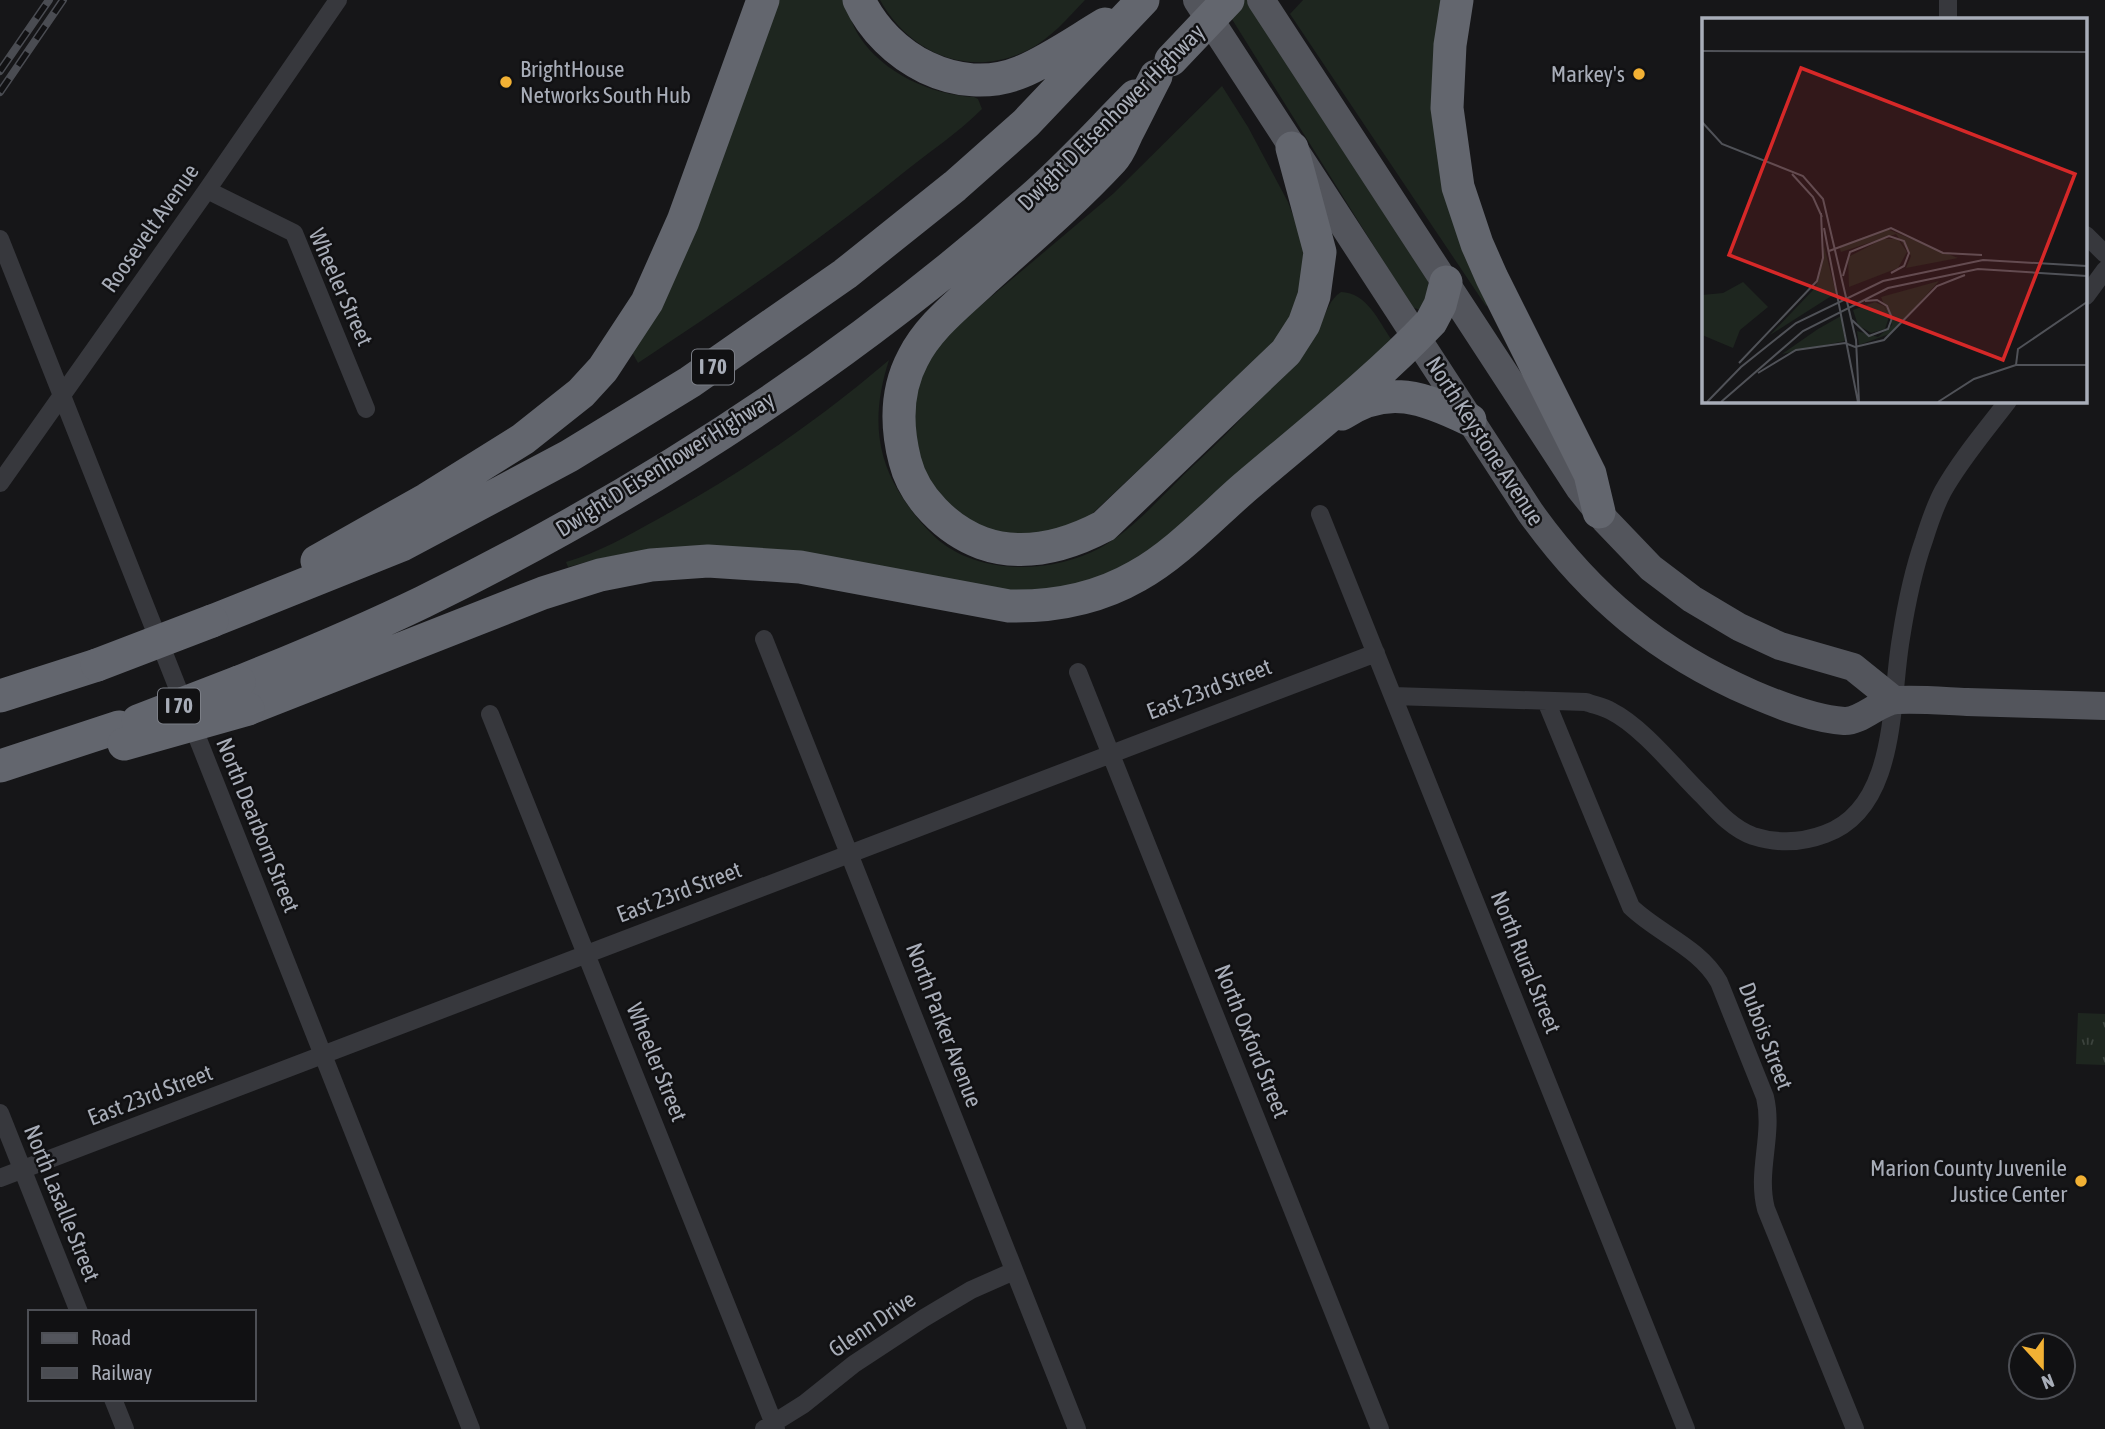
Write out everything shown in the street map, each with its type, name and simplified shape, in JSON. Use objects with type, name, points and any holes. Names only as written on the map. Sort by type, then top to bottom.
[{"type":"highway","points":[[212,621],[427,499],[514,446],[568,404],[603,369],[647,302],[683,221],[763,0]]},
{"type":"highway","points":[[859,0],[878,30],[902,54],[940,72],[973,79],[999,78],[1020,72],[1142,1]]},
{"type":"highway","name":"Dwight D Eisenhower Highway","points":[[0,766],[121,736],[244,696],[539,542],[621,495],[741,420],[819,367],[956,262],[1034,197],[1228,0]]},
{"type":"highway","points":[[1457,0],[1450,45],[1447,108],[1458,187],[1477,244],[1492,278],[1590,474],[1599,512]]},
{"type":"highway","name":"I 70","points":[[0,696],[97,665],[402,545],[569,456],[690,382],[845,274],[956,186],[1026,122],[1142,1]]},
{"type":"highway","points":[[1163,68],[1115,158],[936,324],[912,358],[898,414],[907,469],[916,489],[942,518],[974,540],[1011,549],[1046,548],[1084,537],[1104,526],[1286,352],[1304,324],[1314,296],[1320,252],[1292,148]]},
{"type":"highway","points":[[244,696],[542,593],[600,575],[651,565],[708,561],[800,567],[1009,606],[1065,603],[1116,587],[1157,564],[1417,337],[1431,322],[1440,305],[1446,282]]},
{"type":"highway","points":[[1309,432],[1363,401],[1391,396],[1429,401],[1470,420]]},
{"type":"main road","name":"North Keystone Avenue","points":[[1197,0],[1530,512],[1565,559],[1600,596],[1676,655],[1708,674],[1790,708],[1847,722],[1894,700],[2105,706]]},
{"type":"main road","points":[[1261,0],[1580,489],[1599,512],[1651,568],[1692,599],[1739,627],[1780,646],[1853,667],[1894,700]]},
{"type":"street","name":"Roosevelt Avenue","points":[[0,483],[208,190],[338,0]]},
{"type":"street","points":[[1948,0],[1948,18]]},
{"type":"street","name":"Wheeler Street","points":[[208,190],[294,233],[366,409]]},
{"type":"street","points":[[2088,237],[2105,254]]},
{"type":"street","name":"North Dearborn Street","points":[[0,239],[471,1429]]},
{"type":"street","points":[[2088,293],[2105,270]]},
{"type":"street","points":[[1394,696],[1586,702],[1611,711],[1632,725],[1726,820],[1748,834],[1780,842],[1806,840],[1830,832],[1852,819],[1869,799],[1880,776],[1894,700],[1900,638],[1918,561],[1932,516],[1943,491],[2007,402]]},
{"type":"street","name":"North Rural Street","points":[[1320,514],[1686,1429]]},
{"type":"street","name":"North Parker Avenue","points":[[764,639],[1077,1429]]},
{"type":"street","name":"East 23rd Street","points":[[0,1178],[1376,653]]},
{"type":"street","name":"North Oxford Street","points":[[1078,672],[1380,1429]]},
{"type":"street","name":"Dubois Street","points":[[1546,701],[1631,907],[1641,917],[1695,953],[1711,968],[1719,982],[1765,1097],[1768,1111],[1769,1124],[1762,1172],[1762,1193],[1766,1209],[1855,1429]]},
{"type":"street","name":"Wheeler Street","points":[[490,714],[587,954],[771,1427]]},
{"type":"street","name":"North Lasalle Street","points":[[0,1113],[78,1310]]},
{"type":"street","name":"Glenn Drive","points":[[771,1427],[854,1364],[924,1318],[971,1290],[1014,1271]]},
{"type":"street","points":[[114,1401],[125,1429]]},
{"type":"green space","points":[[774,0],[845,0],[859,36],[881,61],[909,80],[925,87],[974,97],[978,99],[982,109],[806,248],[638,363],[633,354],[625,349]]},
{"type":"green space","points":[[880,0],[1085,0],[1058,28],[1028,50],[985,62],[944,56],[925,47],[908,35]]},
{"type":"green space","points":[[1220,0],[1247,0],[1428,279],[1429,301],[1420,310],[1412,307]]},
{"type":"green space","points":[[1303,0],[1444,0],[1493,301],[1486,306],[1290,14]]},
{"type":"green space","points":[[1222,86],[1248,127],[1288,202],[1305,248],[1304,288],[1291,325],[1072,533],[988,533],[937,495],[923,470],[914,436],[912,409],[921,369],[940,340],[1114,193]]},
{"type":"green space","points":[[1341,292],[1365,302],[1392,344],[1127,571],[1032,599],[756,549],[675,548],[621,554],[568,567],[566,562],[624,537],[719,484],[778,446],[889,360],[879,411],[880,444],[890,476],[899,492],[930,532],[952,550],[993,564],[1038,566],[1081,557],[1126,530],[1229,431],[1295,362],[1331,302]]},
{"type":"green space","points":[[2078,1013],[2105,1014],[2105,1065],[2076,1064]]},
{"type":"railway","points":[[0,71],[49,0]]},
{"type":"railway","points":[[0,92],[63,0]]},
{"type":"place","name":"Markey's","points":[[1639,74]]},
{"type":"place","name":"BrightHouse Networks South Hub","points":[[506,82]]},
{"type":"place","name":"Marion County Juvenile Justice Center","points":[[2081,1181]]}]
